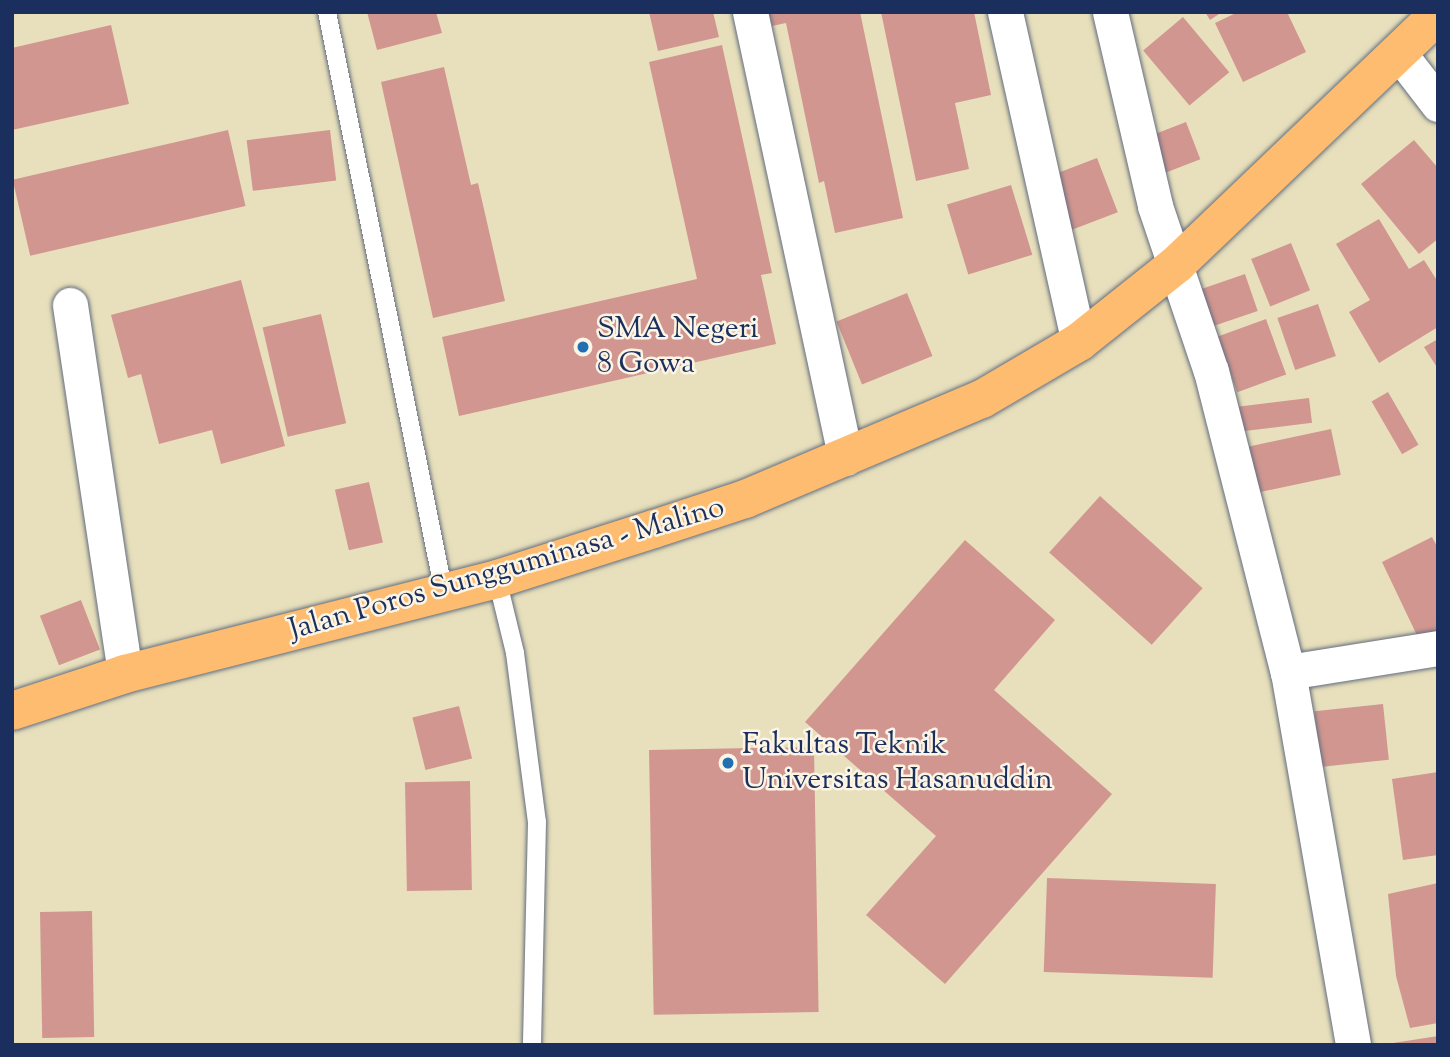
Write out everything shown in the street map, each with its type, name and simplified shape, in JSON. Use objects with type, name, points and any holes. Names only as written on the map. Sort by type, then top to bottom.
[{"type":"main road","name":"Jalan Poros Sungguminasa - Malino","points":[[12,711],[125,674],[498,579],[745,499],[982,399],[1079,342],[1177,264],[1438,15]]},
{"type":"street","points":[[750,12],[846,458]]},
{"type":"street","points":[[1005,12],[1079,342]]},
{"type":"street","points":[[1110,12],[1155,206],[1177,264],[1211,371],[1288,672],[1353,1045]]},
{"type":"street","points":[[1398,52],[1438,104]]},
{"type":"street","points":[[69,305],[125,674]]},
{"type":"street","points":[[1288,672],[1438,648]]},
{"type":"lane","points":[[327,12],[444,593]]},
{"type":"lane","points":[[498,579],[515,653],[537,822],[532,1045]]},
{"type":"building","points":[[367,12],[436,12],[442,33],[377,50]]},
{"type":"building","points":[[649,12],[713,12],[719,37],[658,51]]},
{"type":"building","points":[[769,12],[860,12],[903,218],[835,233],[824,181],[819,183],[786,23],[772,26]]},
{"type":"building","points":[[881,12],[974,12],[991,95],[955,103],[969,169],[916,181]]},
{"type":"building","points":[[1205,12],[1222,12],[1210,20]]},
{"type":"building","points":[[1238,12],[1287,12],[1306,52],[1243,82],[1215,23]]},
{"type":"building","points":[[1183,17],[1229,72],[1189,106],[1143,50]]},
{"type":"building","points":[[111,25],[129,104],[12,130],[12,48]]},
{"type":"building","points":[[722,45],[772,273],[761,275],[776,344],[459,416],[442,337],[697,279],[649,62]]},
{"type":"building","points":[[444,67],[471,185],[478,183],[505,301],[433,318],[381,82]]},
{"type":"building","points":[[1186,122],[1200,159],[1158,175],[1144,138]]},
{"type":"building","points":[[228,130],[246,206],[30,256],[13,180]]},
{"type":"building","points":[[330,130],[336,181],[253,191],[247,140]]},
{"type":"building","points":[[1414,140],[1438,168],[1438,239],[1419,254],[1361,184]]},
{"type":"building","points":[[1097,158],[1118,212],[1054,237],[1034,182]]},
{"type":"building","points":[[1011,185],[1032,255],[968,274],[947,205]]},
{"type":"building","points":[[1379,219],[1409,269],[1424,260],[1438,282],[1438,327],[1379,363],[1349,312],[1370,300],[1336,244]]},
{"type":"building","points":[[1291,243],[1310,290],[1270,306],[1251,259]]},
{"type":"building","points":[[1245,274],[1258,311],[1214,326],[1202,289]]},
{"type":"building","points":[[241,280],[285,446],[221,464],[212,430],[159,444],[141,374],[128,378],[111,315]]},
{"type":"building","points":[[907,293],[932,356],[862,385],[837,321]]},
{"type":"building","points":[[1318,304],[1336,356],[1295,370],[1277,318]]},
{"type":"building","points":[[321,314],[346,423],[288,437],[263,327]]},
{"type":"building","points":[[1266,319],[1286,374],[1237,392],[1217,337]]},
{"type":"building","points":[[1438,339],[1438,369],[1424,347]]},
{"type":"building","points":[[1388,392],[1418,445],[1402,454],[1372,402]]},
{"type":"building","points":[[1309,398],[1312,423],[1241,432],[1238,407]]},
{"type":"building","points":[[1331,429],[1341,475],[1257,493],[1247,447]]},
{"type":"building","points":[[369,482],[383,542],[349,550],[335,490]]},
{"type":"building","points":[[1100,496],[1203,588],[1152,645],[1049,552]]},
{"type":"building","points":[[1432,537],[1438,548],[1438,638],[1422,646],[1382,562]]},
{"type":"building","points":[[965,540],[1055,620],[994,690],[1112,794],[945,984],[866,915],[936,836],[805,722]]},
{"type":"building","points":[[81,600],[100,649],[59,665],[40,616]]},
{"type":"building","points":[[1383,704],[1389,760],[1320,767],[1314,711]]},
{"type":"building","points":[[459,706],[472,758],[425,770],[412,718]]},
{"type":"building","points":[[814,747],[819,1012],[654,1015],[649,750]]},
{"type":"building","points":[[1438,772],[1438,855],[1403,860],[1392,779]]},
{"type":"building","points":[[470,781],[472,890],[407,891],[405,782]]},
{"type":"building","points":[[1047,878],[1216,884],[1213,978],[1044,972]]},
{"type":"building","points":[[1438,883],[1438,1023],[1410,1028],[1396,976],[1388,894]]},
{"type":"building","points":[[92,911],[94,1037],[42,1038],[40,912]]},
{"type":"building","points":[[1438,1036],[1438,1045],[1393,1045],[1393,1043]]},
{"type":"place","name":"SMA Negeri 8 Gowa","points":[[583,347]]},
{"type":"place","name":"Fakultas Teknik Universitas Hasanuddin","points":[[728,763]]}]
